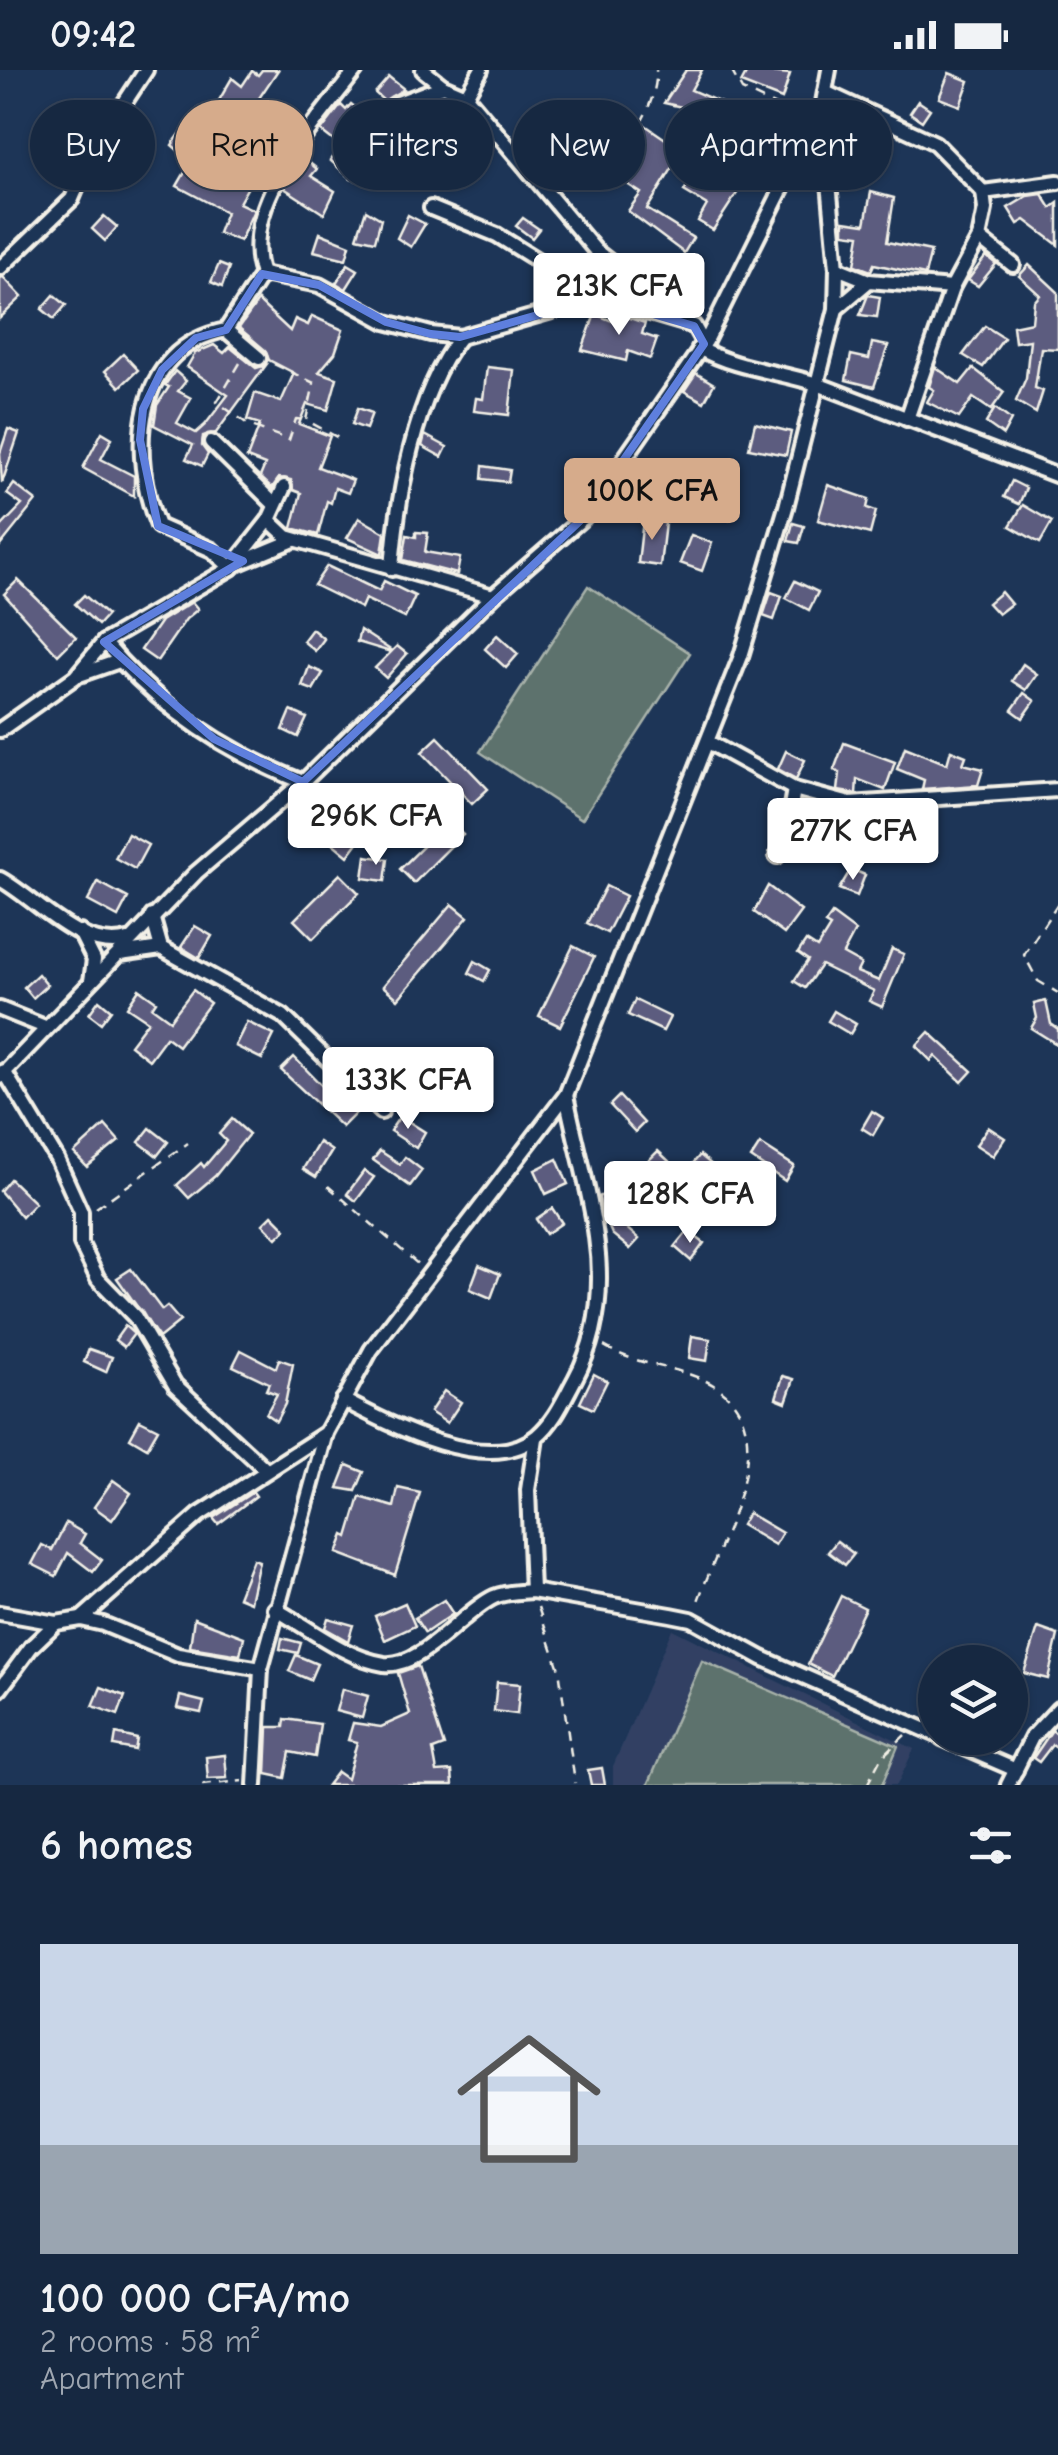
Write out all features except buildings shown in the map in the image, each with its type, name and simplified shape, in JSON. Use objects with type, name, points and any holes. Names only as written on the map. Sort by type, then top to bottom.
[{"type":"street","points":[[0,268],[72,199],[92,152],[146,70]]},
{"type":"street","points":[[232,567],[212,550],[158,526],[148,493],[140,429],[150,386],[196,338],[226,330],[262,274],[257,252],[272,189],[356,70]]},
{"type":"street","points":[[423,70],[466,96],[513,153]]},
{"type":"street","points":[[466,96],[482,70]]},
{"type":"street","points":[[824,100],[829,70]]},
{"type":"street","points":[[406,100],[444,86]]},
{"type":"street","points":[[827,92],[935,142],[982,192],[985,209],[979,238],[952,288],[907,418]]},
{"type":"street","points":[[982,192],[1058,182]]},
{"type":"street","points":[[543,190],[596,252],[660,305],[694,326],[702,346],[728,364],[782,372],[1058,476]]},
{"type":"street","points":[[264,1470],[176,1385],[145,1330],[98,1279],[81,1244],[81,1212],[58,1159],[2,1074],[152,916],[303,782],[493,596],[584,517],[655,421],[702,346],[781,190]]},
{"type":"street","points":[[254,1782],[261,1669],[326,1434],[372,1350],[566,1095],[710,743],[769,563],[836,309],[837,268],[830,190]]},
{"type":"street","points":[[431,208],[496,235],[598,298],[694,326]]},
{"type":"street","points":[[979,238],[1013,266]]},
{"type":"street","points":[[837,268],[869,281],[952,288]]},
{"type":"street","points":[[262,274],[319,285],[403,328],[460,337],[598,298]]},
{"type":"street","points":[[836,309],[869,281]]},
{"type":"street","points":[[226,330],[253,354]]},
{"type":"street","points":[[392,570],[408,467],[436,376],[460,337]]},
{"type":"street","points":[[212,442],[274,504]]},
{"type":"street","points":[[232,567],[269,520],[284,487]]},
{"type":"street","points":[[269,520],[297,540],[493,596]]},
{"type":"street","points":[[0,730],[75,676],[104,642],[232,567],[297,540]]},
{"type":"street","points":[[104,642],[119,661],[214,740],[303,782]]},
{"type":"street","points":[[75,676],[119,661]]},
{"type":"street","points":[[710,743],[794,789],[850,804],[1058,790]]},
{"type":"street","points":[[777,856],[787,830],[794,789]]},
{"type":"street","points":[[0,878],[80,932],[114,944],[131,940]]},
{"type":"street","points":[[152,916],[161,948]]},
{"type":"street","points":[[80,932],[94,960],[91,982]]},
{"type":"street","points":[[116,956],[161,948],[283,1016],[381,1112]]},
{"type":"street","points":[[0,1009],[46,1027]]},
{"type":"street","points":[[343,1400],[390,1424],[456,1446],[498,1451],[536,1438],[558,1412],[592,1339],[598,1281],[596,1238],[566,1095]]},
{"type":"street","points":[[81,1619],[200,1516],[264,1470],[326,1434]]},
{"type":"street","points":[[532,1591],[528,1490],[536,1438]]},
{"type":"street","points":[[275,1609],[305,1623],[331,1643],[384,1664],[400,1663],[496,1596],[532,1591],[691,1620],[762,1658],[918,1726]]},
{"type":"street","points":[[0,1613],[56,1623],[81,1619],[178,1655],[261,1669]]},
{"type":"street","points":[[0,1689],[31,1647],[56,1623]]},
{"type":"street","points":[[1008,1785],[1032,1737],[1058,1709]]},
{"type":"street","points":[[981,1755],[1016,1770]]},
{"type":"path","points":[[645,113],[656,84],[656,70]]},
{"type":"path","points":[[731,70],[742,90],[763,100]]},
{"type":"path","points":[[306,420],[314,383],[253,354],[218,402],[249,425],[289,440],[296,418],[342,440]]},
{"type":"path","points":[[1058,903],[1024,954],[1038,981],[1058,993]]},
{"type":"path","points":[[81,1212],[102,1206],[188,1142]]},
{"type":"path","points":[[328,1186],[428,1273]]},
{"type":"path","points":[[592,1339],[631,1362],[708,1382],[731,1402],[747,1434],[745,1483],[691,1620]]},
{"type":"path","points":[[532,1591],[558,1669],[575,1783]]},
{"type":"path","points":[[866,1785],[880,1758],[918,1727]]},
{"type":"path","points":[[202,1785],[254,1782]]},
{"type":"highlighted area","points":[[262,274],[319,285],[386,322],[431,334],[460,337],[598,298],[694,326],[704,344],[584,517],[303,782],[214,739],[104,642],[243,561],[158,526],[140,440],[143,409],[162,370],[196,338],[226,330]]},
{"type":"shaded area","points":[[672,1629],[914,1749],[897,1785],[613,1785],[613,1766]]},
{"type":"green space","points":[[588,586],[690,653],[582,819],[480,752]]},
{"type":"green space","points":[[702,1661],[898,1746],[882,1785],[648,1785]]}]
